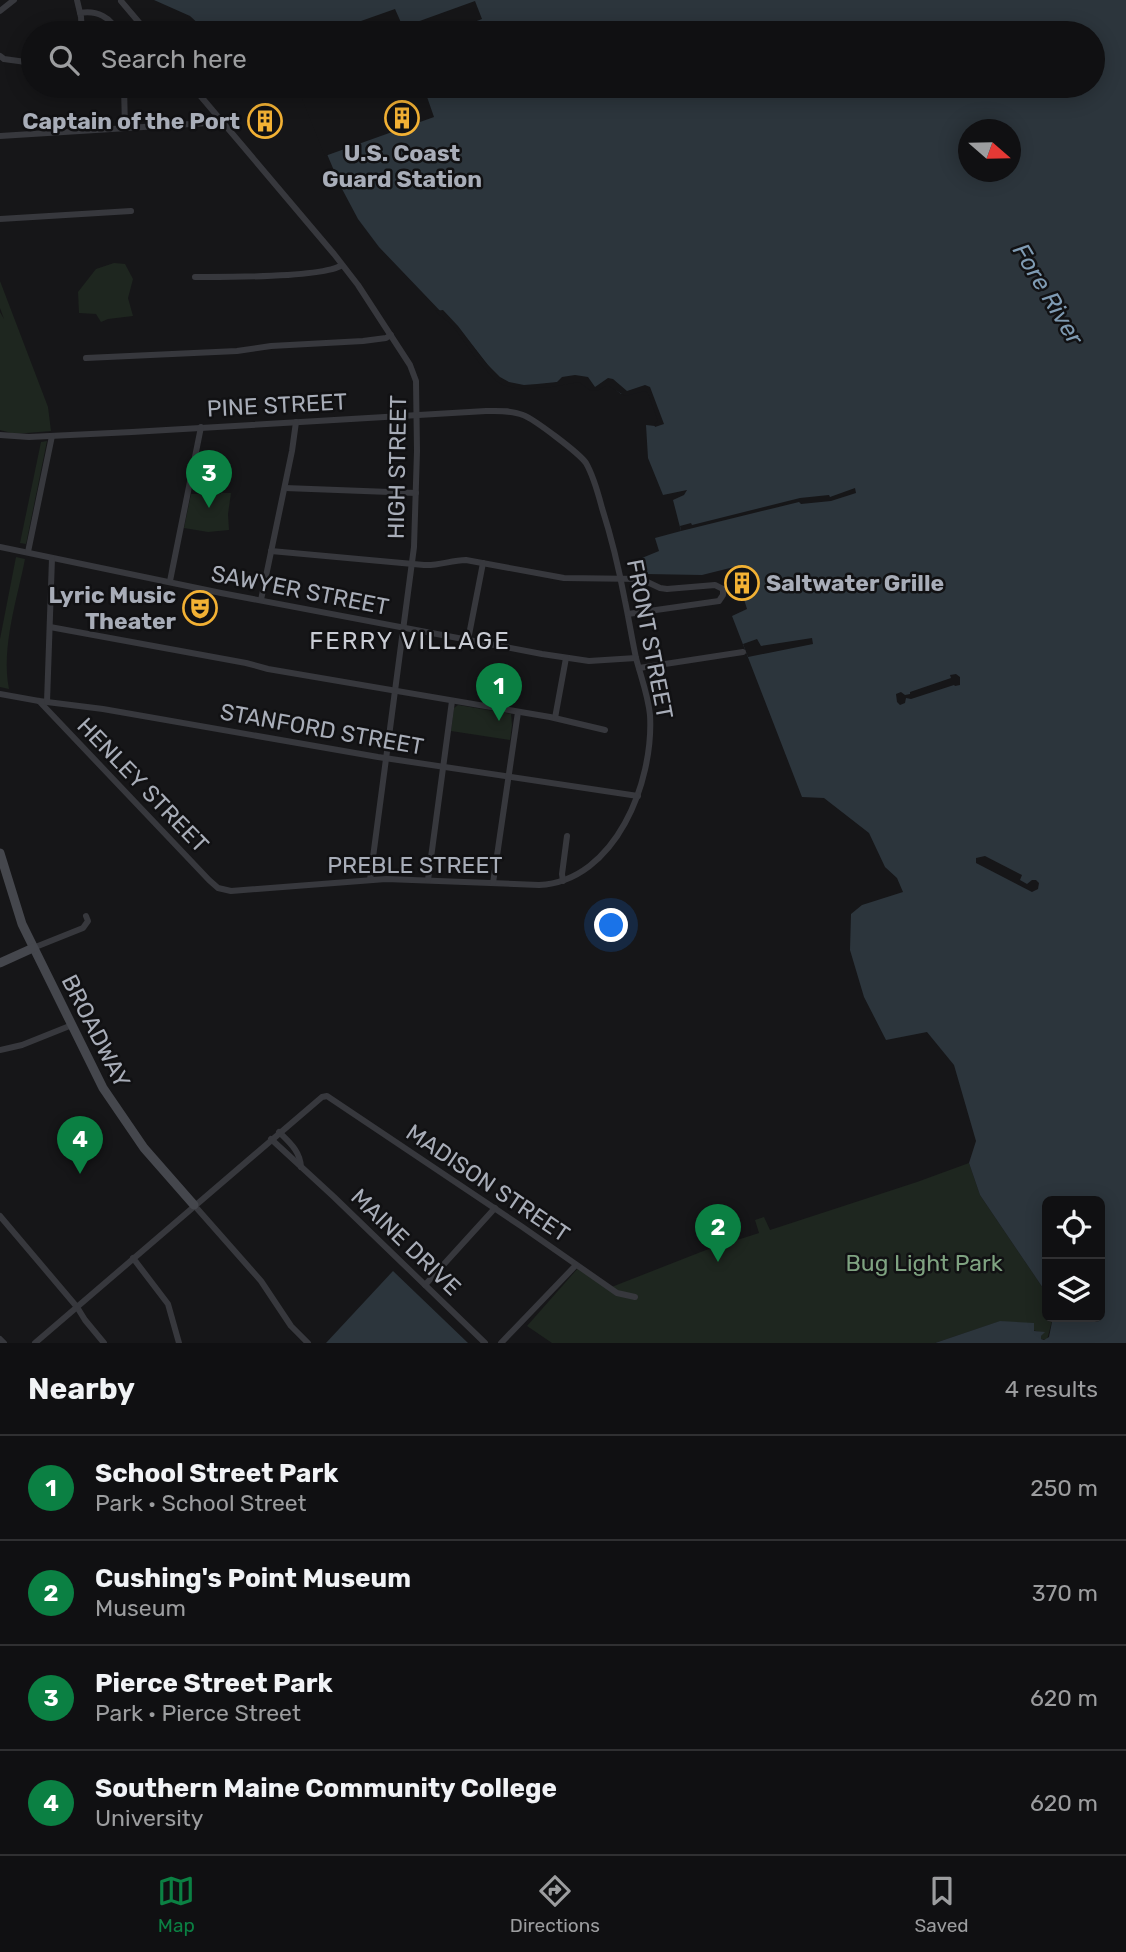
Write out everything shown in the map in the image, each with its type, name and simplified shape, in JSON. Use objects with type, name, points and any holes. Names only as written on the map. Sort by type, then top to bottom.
[{"type":"street","points":[[0,11],[14,0]]},
{"type":"street","points":[[76,0],[81,21]]},
{"type":"street","points":[[121,1],[138,21]]},
{"type":"street","points":[[80,13],[97,13],[110,21]]},
{"type":"street","points":[[0,56],[21,61]]},
{"type":"street","points":[[124,98],[124,128]]},
{"type":"street","name":"HIGH STREET","points":[[202,98],[342,264],[414,372],[418,414],[412,565],[370,880]]},
{"type":"street","points":[[0,136],[223,122]]},
{"type":"street","points":[[0,219],[131,211]]},
{"type":"street","points":[[195,277],[310,272],[337,268],[342,264]]},
{"type":"street","points":[[86,358],[237,351],[271,346],[379,340],[391,335]]},
{"type":"street","name":"PINE STREET","points":[[0,435],[52,436],[486,411],[516,413],[528,417],[550,434]]},
{"type":"street","points":[[261,600],[296,422]]},
{"type":"street","points":[[170,581],[201,427]]},
{"type":"street","name":"FRONT STREET","points":[[550,434],[578,454],[597,489],[609,529],[636,658],[649,705],[650,729],[638,796],[625,824],[584,870],[562,881]]},
{"type":"street","points":[[28,552],[52,436]]},
{"type":"street","points":[[285,488],[416,493]]},
{"type":"street","name":"SAWYER STREET","points":[[0,547],[221,593],[566,658],[589,661],[636,658]]},
{"type":"street","points":[[271,551],[412,565],[434,566],[466,560],[564,578],[641,579],[667,589],[715,585],[723,589],[719,601],[628,614]]},
{"type":"street","points":[[47,702],[52,558]]},
{"type":"street","points":[[468,640],[483,563]]},
{"type":"street","points":[[50,626],[268,669],[555,718],[605,730]]},
{"type":"street","points":[[639,668],[743,652]]},
{"type":"street","points":[[555,718],[566,658]]},
{"type":"street","name":"STANFORD STREET","points":[[0,694],[385,758],[638,796]]},
{"type":"street","name":"HENLEY STREET","points":[[39,701],[209,880],[225,890]]},
{"type":"street","points":[[428,880],[452,701]]},
{"type":"street","points":[[493,883],[518,712]]},
{"type":"street","points":[[562,881],[567,836]]},
{"type":"street","name":"BROADWAY","points":[[0,853],[33,948],[103,1088],[144,1148],[194,1205]]},
{"type":"street","name":"PREBLE STREET","points":[[225,890],[370,880],[539,885],[562,881]]},
{"type":"street","points":[[0,962],[83,928],[88,921],[86,916]]},
{"type":"street","points":[[0,1050],[22,1045],[72,1025]]},
{"type":"street","name":"MADISON STREET","points":[[279,1132],[322,1097],[332,1098],[617,1293],[635,1297]]},
{"type":"street","points":[[35,1343],[279,1132]]},
{"type":"street","name":"MAINE DRIVE","points":[[279,1132],[296,1149],[301,1167]]},
{"type":"street","name":"MAINE DRIVE","points":[[271,1139],[485,1343]]},
{"type":"street","points":[[194,1205],[261,1281],[291,1325],[308,1343]]},
{"type":"street","points":[[425,1284],[495,1208]]},
{"type":"street","points":[[0,1216],[104,1343]]},
{"type":"street","points":[[133,1258],[168,1304],[179,1343]]},
{"type":"street","points":[[501,1343],[576,1265]]},
{"type":"street","points":[[0,1339],[4,1343]]},
{"type":"green space","points":[[114,263],[125,264],[133,279],[128,298],[133,316],[101,322],[96,314],[79,313],[78,292],[96,269]]},
{"type":"green space","points":[[0,281],[48,407],[51,431],[15,434],[0,430],[0,312],[4,319],[0,308]]},
{"type":"green space","points":[[47,441],[26,544],[20,543],[41,442]]},
{"type":"green space","points":[[231,493],[229,530],[208,532],[184,528],[191,494]]},
{"type":"green space","points":[[16,557],[25,559],[8,640],[9,689],[0,687],[0,639]]},
{"type":"green space","points":[[458,705],[511,714],[510,740],[451,731],[454,708]]},
{"type":"green space","name":"Bug Light Park","points":[[969,1163],[980,1195],[1042,1287],[1042,1322],[1052,1322],[1047,1340],[1041,1339],[1043,1333],[1001,1321],[935,1343],[552,1343],[527,1326],[579,1267],[609,1288],[706,1250],[759,1233],[755,1220],[764,1217],[770,1230]]},
{"type":"water","name":"Fore River","points":[[154,0],[1126,0],[1126,1343],[935,1343],[1000,1321],[1034,1323],[1034,1331],[1045,1332],[1041,1336],[1044,1340],[1049,1337],[1052,1322],[1105,1322],[1105,1196],[1042,1196],[1042,1287],[980,1195],[969,1163],[976,1141],[954,1065],[927,1032],[886,1040],[864,997],[850,950],[851,914],[862,905],[903,892],[897,878],[885,867],[869,833],[824,798],[802,797],[732,616],[747,609],[734,567],[702,575],[646,574],[637,560],[659,551],[655,538],[681,531],[673,500],[684,495],[687,490],[663,495],[648,458],[646,425],[655,426],[660,423],[647,389],[621,394],[605,384],[599,389],[579,380],[520,387],[500,380],[467,339],[379,247],[358,219],[341,187],[303,98],[1105,98],[1105,21],[195,21]]},
{"type":"water","points":[[393,1271],[468,1343],[326,1343]]},
{"type":"pier","points":[[475,1],[482,19],[477,21],[420,21]]},
{"type":"pier","points":[[395,9],[400,21],[361,21]]},
{"type":"pier","points":[[302,98],[427,98],[434,117],[325,156]]},
{"type":"pier","points":[[443,310],[487,364],[509,382],[524,385],[557,382],[562,377],[575,375],[588,377],[595,387],[608,378],[627,391],[645,385],[650,387],[664,424],[655,427],[654,424],[658,421],[645,391],[625,396],[609,386],[591,391],[579,382],[519,389],[503,385],[478,361],[453,326],[435,311]]},
{"type":"pier","points":[[855,488],[856,493],[831,501],[799,502],[681,531],[680,526],[691,523],[692,525],[800,498],[830,497]]},
{"type":"pier","points":[[812,638],[813,644],[748,657],[743,644],[757,639],[761,646]]},
{"type":"pier","points":[[956,674],[960,677],[960,685],[911,699],[906,698],[905,703],[900,705],[897,702],[896,694],[910,694]]},
{"type":"pier","points":[[985,856],[1022,875],[1020,880],[1027,884],[1036,880],[1039,883],[1038,889],[1032,892],[976,863],[976,858]]},
{"type":"place","name":"U.S. Coast Guard Station","points":[[402,118]]},
{"type":"place","name":"Captain of the Port","points":[[265,121]]},
{"type":"place","name":"Pierce Street Park","points":[[209,508]]},
{"type":"place","name":"Saltwater Grille","points":[[742,583]]},
{"type":"place","name":"Lyric Music Theater","points":[[200,608]]},
{"type":"place","name":"School Street Park","points":[[499,721]]},
{"type":"place","name":"Southern Maine Community College","points":[[80,1174]]},
{"type":"place","name":"Cushing's Point Museum","points":[[718,1262]]},
{"type":"district","name":"FERRY VILLAGE","points":[[410,641]]}]
